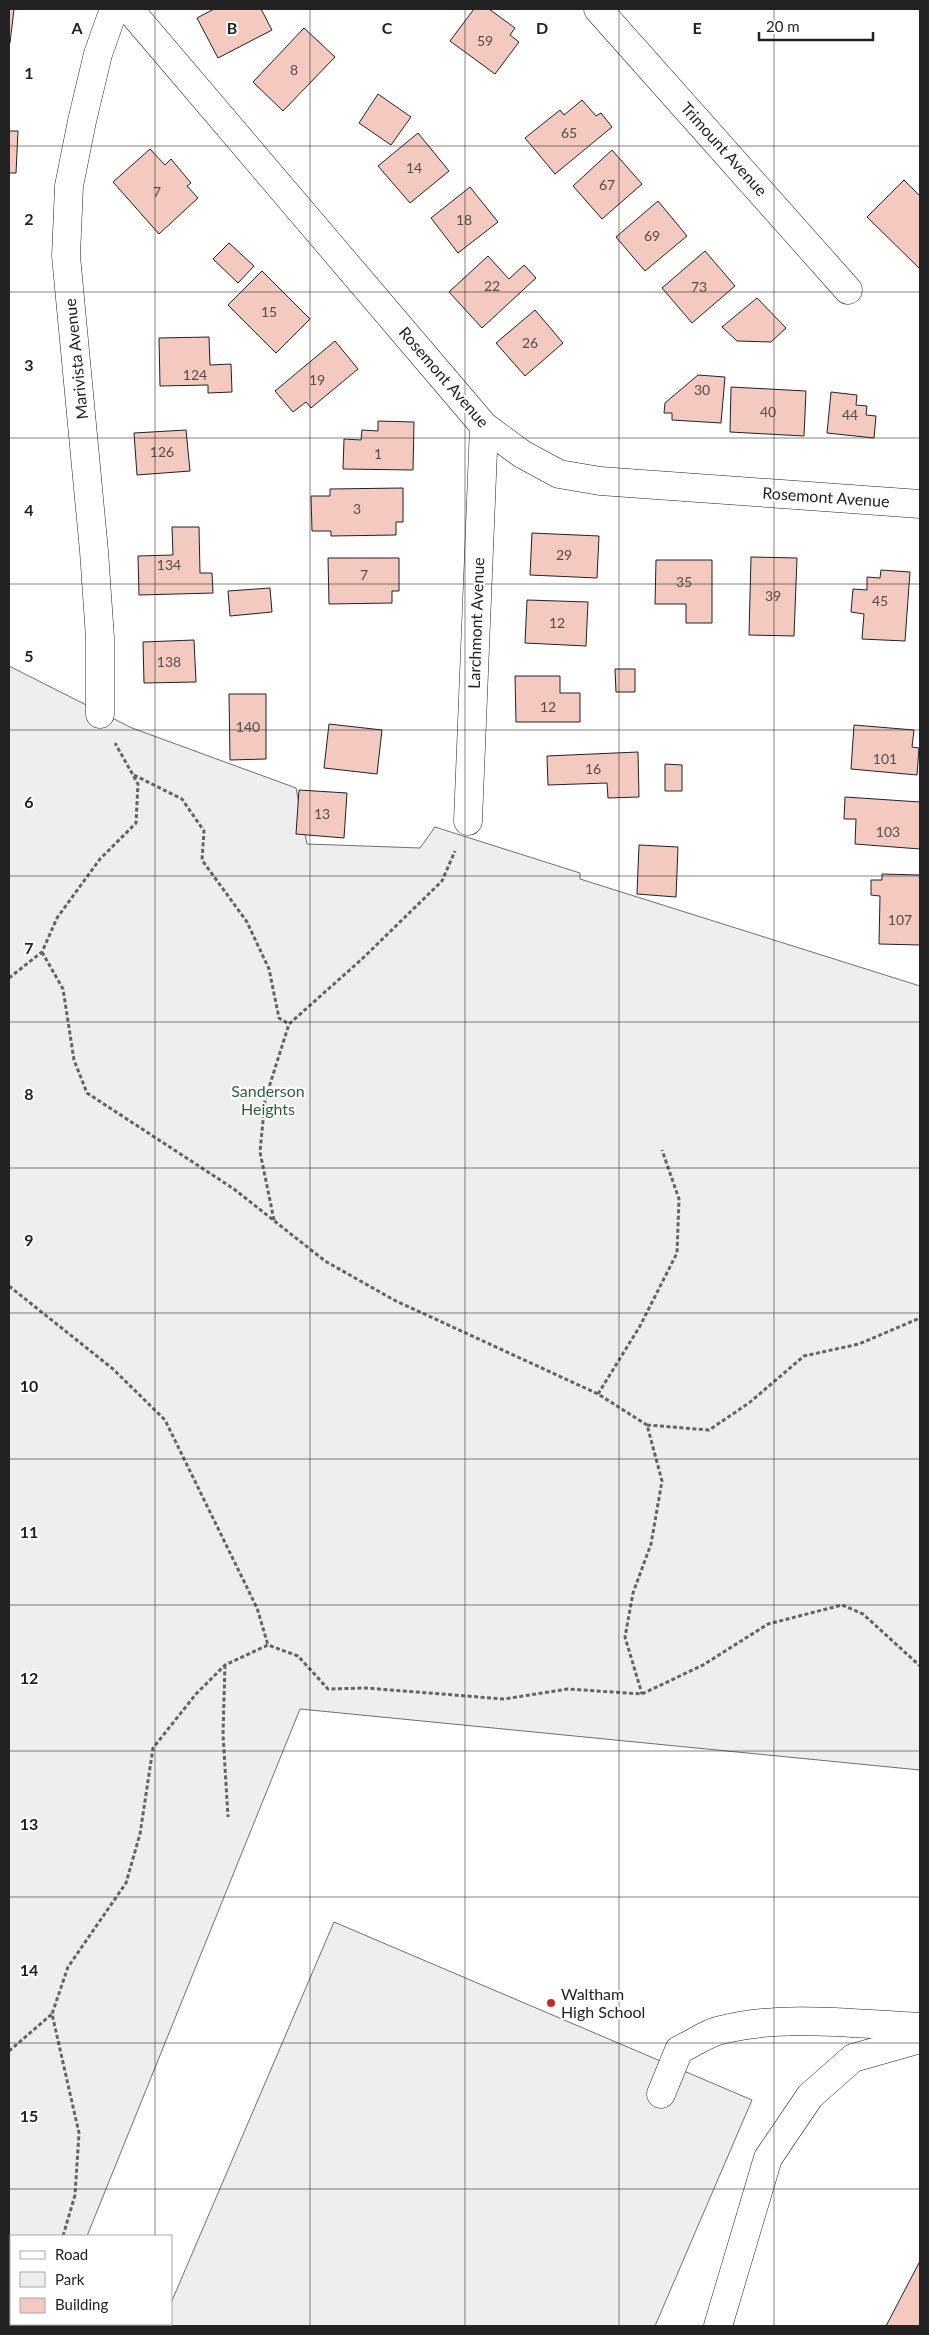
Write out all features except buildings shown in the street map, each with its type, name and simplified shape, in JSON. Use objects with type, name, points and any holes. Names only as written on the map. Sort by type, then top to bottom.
[{"type":"street","name":"Marivista Avenue","points":[[100,714],[100,638],[95,561],[66,256],[69,186],[98,54],[114,9]]},
{"type":"street","name":"Rosemont Avenue","points":[[129,9],[484,426],[522,454],[559,474],[600,481],[920,504]]},
{"type":"street","name":"Trimount Avenue","points":[[598,9],[848,290]]},
{"type":"street","name":"Larchmont Avenue","points":[[468,820],[484,426]]},
{"type":"street","points":[[661,2094],[679,2050],[719,2030],[760,2024],[801,2023],[920,2027]]},
{"type":"street","points":[[718,2326],[768,2158],[810,2096],[853,2058],[920,2039]]},
{"type":"path","points":[[9,978],[42,952],[57,918],[100,859],[136,823],[138,784],[100,714]]},
{"type":"path","points":[[133,775],[182,799],[204,831],[202,860],[246,922],[269,969],[279,1018],[289,1024]]},
{"type":"path","points":[[274,1220],[260,1152],[265,1100],[289,1024],[362,959],[442,881],[468,820]]},
{"type":"path","points":[[42,952],[63,989],[74,1060],[87,1093],[234,1189],[324,1261],[394,1300],[598,1394],[647,1425],[709,1430],[749,1403],[804,1356],[859,1344],[920,1318]]},
{"type":"path","points":[[598,1394],[640,1326],[677,1253],[679,1199],[662,1150]]},
{"type":"path","points":[[9,1286],[113,1369],[165,1420],[257,1608],[268,1645]]},
{"type":"path","points":[[642,1694],[625,1638],[633,1593],[651,1544],[662,1480],[647,1425]]},
{"type":"path","points":[[9,2051],[52,2014],[68,1967],[126,1883],[140,1834],[153,1748],[196,1694],[225,1665],[268,1645],[298,1656],[328,1689],[366,1688],[504,1699],[568,1689],[642,1694],[703,1665],[768,1624],[842,1605],[863,1614],[920,1666]]},
{"type":"path","points":[[225,1665],[223,1734],[228,1817]]},
{"type":"path","points":[[52,2014],[79,2133],[75,2195],[63,2235]]},
{"type":"green space","name":"Sanderson Heights","points":[[9,666],[132,728],[296,788],[307,844],[420,848],[435,827],[580,873],[580,879],[920,986],[920,1770],[300,1709],[87,2235],[10,2235],[10,2325],[50,2325],[9,2326]]},
{"type":"green space","points":[[334,1922],[752,2100],[655,2326],[161,2326],[172,2325],[172,2301]]},
{"type":"place","name":"Waltham High School","points":[[551,2003]]}]
